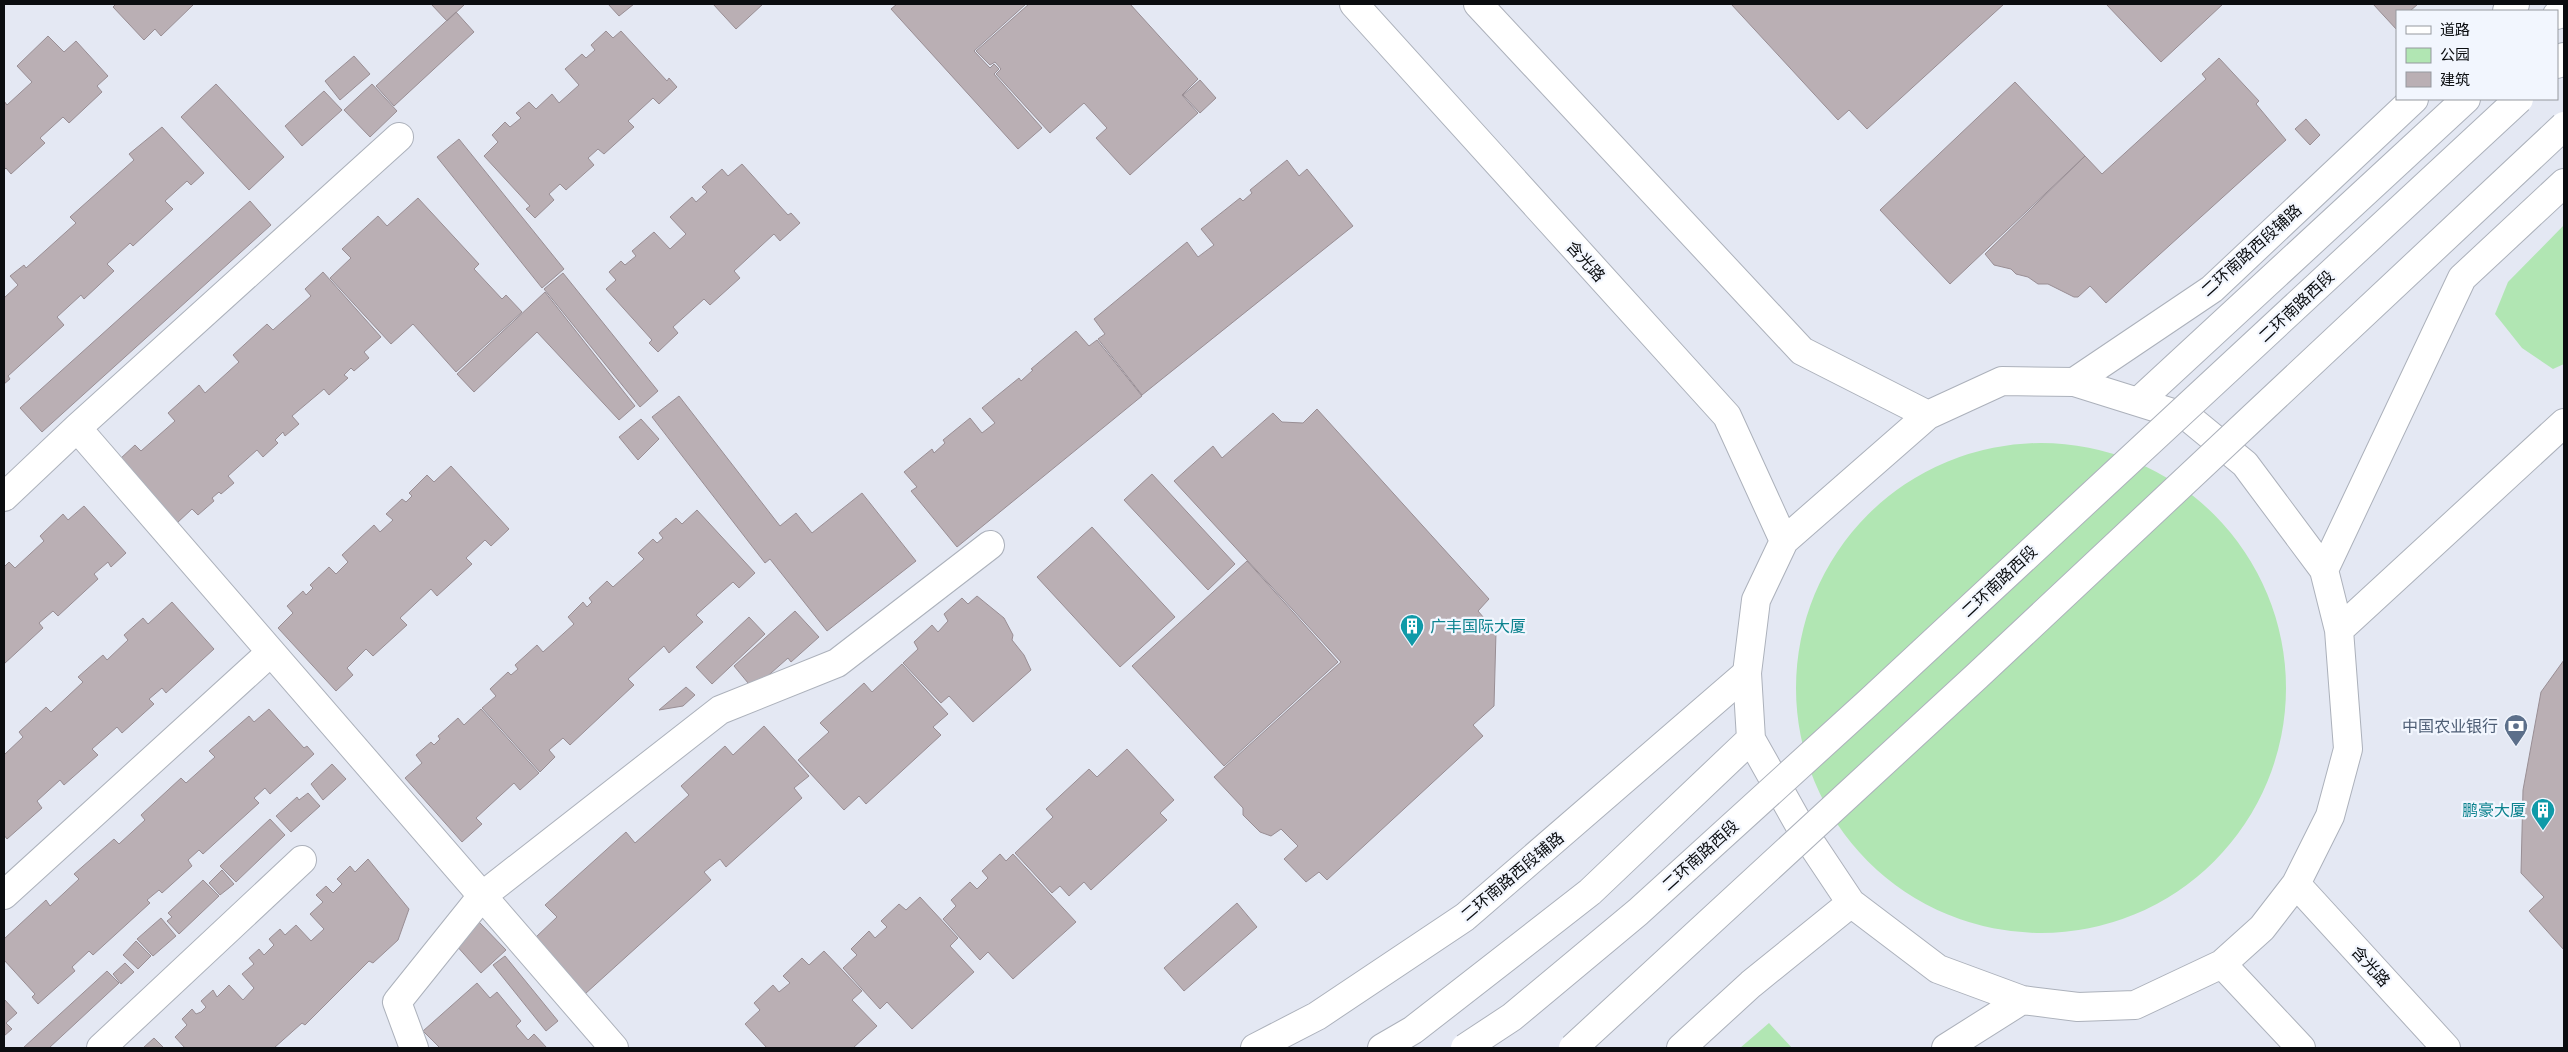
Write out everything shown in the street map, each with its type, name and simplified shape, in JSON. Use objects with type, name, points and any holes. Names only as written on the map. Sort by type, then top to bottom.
[{"type":"main road","name":"含光路","points":[[1354,4],[1727,416],[1784,541]]},
{"type":"main road","points":[[1478,4],[1802,351],[1928,415]]},
{"type":"main road","name":"二环南路西段辅路","points":[[2074,382],[2212,288],[2413,100]]},
{"type":"main road","points":[[2139,401],[2465,100]]},
{"type":"main road","name":"二环南路西段","points":[[1465,1048],[1512,1017],[1638,912],[1876,695],[2518,100]]},
{"type":"main road","points":[[1573,1048],[1970,682],[2564,126]]},
{"type":"main road","points":[[4,497],[77,428],[399,137]]},
{"type":"main road","points":[[2324,570],[2462,278],[2564,184]]},
{"type":"main road","points":[[2002,381],[2074,382],[2189,418],[2245,464],[2324,570],[2339,630],[2348,749],[2330,816],[2296,884],[2262,928],[2222,964],[2135,1005],[2078,1007],[2022,1000],[1938,969],[1852,903],[1801,828],[1751,739],[1747,673],[1756,600],[1784,541],[1928,415],[2002,381]]},
{"type":"main road","points":[[2339,630],[2564,423]]},
{"type":"main road","points":[[77,428],[614,1048]]},
{"type":"main road","points":[[414,1048],[397,1002],[482,896],[720,710],[837,663],[990,545]]},
{"type":"main road","points":[[4,895],[271,652]]},
{"type":"main road","name":"二环南路西段辅路","points":[[1255,1048],[1317,1016],[1465,917],[1747,673]]},
{"type":"main road","points":[[1382,1048],[1413,1030],[1590,892],[1751,739]]},
{"type":"main road","points":[[102,1048],[302,860]]},
{"type":"main road","name":"含光路","points":[[2296,884],[2446,1048]]},
{"type":"main road","points":[[1681,1048],[1751,984],[1852,903]]},
{"type":"main road","points":[[2222,964],[2301,1048]]},
{"type":"main road","points":[[1946,1048],[2022,1000]]},
{"type":"green space","points":[[2564,225],[2564,364],[2553,369],[2522,348],[2495,314],[2508,282]]},
{"type":"green space","points":[[2041,443],[2089,447],[2135,461],[2157,472],[2197,498],[2231,532],[2257,572],[2268,594],[2282,640],[2286,688],[2282,736],[2268,782],[2257,804],[2231,844],[2197,878],[2157,904],[2135,915],[2089,929],[2041,933],[1993,929],[1947,915],[1925,904],[1885,878],[1851,844],[1825,804],[1814,782],[1800,736],[1796,688],[1800,640],[1814,594],[1825,572],[1851,532],[1885,498],[1925,472],[1947,461],[1993,447]]},
{"type":"green space","points":[[1769,1023],[1792,1048],[1740,1048]]},
{"type":"building","points":[[116,4],[193,5],[161,36],[155,29],[144,40],[113,7]]},
{"type":"building","points":[[431,4],[465,4],[447,21]]},
{"type":"building","points":[[608,4],[634,4],[619,16]]},
{"type":"building","points":[[713,4],[763,4],[736,29]]},
{"type":"building","points":[[897,4],[1026,4],[974,51],[990,68],[994,64],[999,69],[994,74],[1042,128],[1018,149],[891,9]]},
{"type":"building","points":[[1029,4],[1130,4],[1198,79],[1182,95],[1198,113],[1130,175],[1096,138],[1107,128],[1084,103],[1050,133],[996,74],[1001,69],[995,62],[990,65],[976,51]]},
{"type":"building","points":[[1731,4],[2004,4],[1867,129],[1849,110],[1838,120]]},
{"type":"building","points":[[2106,4],[2223,4],[2161,62]]},
{"type":"building","points":[[2373,4],[2418,4],[2411,10],[2396,10],[2396,29]]},
{"type":"building","points":[[456,12],[474,32],[394,106],[376,86]]},
{"type":"building","points":[[606,31],[613,38],[621,31],[667,81],[669,78],[677,87],[659,104],[653,98],[628,121],[634,127],[604,154],[598,149],[588,158],[594,165],[566,190],[560,184],[549,194],[554,200],[535,218],[526,209],[530,206],[484,156],[498,142],[492,135],[505,122],[510,127],[521,118],[516,113],[529,102],[536,109],[552,94],[559,103],[579,85],[565,69],[582,54],[586,58],[595,50],[591,45]]},
{"type":"building","points":[[48,36],[64,52],[76,41],[108,76],[97,86],[102,92],[69,123],[63,117],[40,138],[45,143],[11,174],[6,168],[4,170],[4,101],[7,105],[32,82],[17,66]]},
{"type":"building","points":[[354,56],[370,74],[340,100],[325,81]]},
{"type":"building","points":[[2219,58],[2259,101],[2256,104],[2286,140],[2106,303],[2090,286],[2078,297],[2074,297],[2048,284],[2038,284],[2028,277],[2016,274],[2011,269],[1994,265],[1985,254],[2085,156],[2102,174],[2206,79],[2202,74]]},
{"type":"building","points":[[1200,80],[1216,98],[1200,113],[1183,95]]},
{"type":"building","points":[[2015,82],[2085,156],[1950,284],[1880,210]]},
{"type":"building","points":[[216,84],[284,157],[249,190],[181,117]]},
{"type":"building","points":[[372,84],[397,111],[370,137],[344,110]]},
{"type":"building","points":[[324,91],[342,110],[302,146],[285,126]]},
{"type":"building","points":[[2306,119],[2320,135],[2310,145],[2295,129]]},
{"type":"building","points":[[162,127],[204,173],[191,185],[187,181],[165,201],[173,209],[133,246],[130,243],[107,264],[114,271],[84,299],[81,295],[57,317],[64,325],[8,376],[10,379],[4,384],[4,298],[18,285],[10,276],[24,265],[26,268],[76,223],[70,217],[134,160],[129,154]]},
{"type":"building","points":[[459,139],[564,269],[542,288],[437,157]]},
{"type":"building","points":[[1287,160],[1299,176],[1307,169],[1353,226],[1142,395],[1098,339],[1105,334],[1094,319],[1187,242],[1198,257],[1214,245],[1201,229],[1240,198],[1243,201],[1252,193],[1250,190]]},
{"type":"building","points":[[742,164],[788,215],[791,213],[800,223],[780,241],[774,234],[734,271],[740,278],[710,305],[704,299],[673,327],[678,333],[658,352],[649,343],[652,340],[606,289],[616,280],[609,272],[621,261],[625,265],[636,256],[632,251],[654,232],[670,249],[686,234],[670,217],[692,197],[696,202],[707,192],[702,187],[722,169],[728,176]]},
{"type":"building","points":[[418,198],[479,264],[474,269],[502,299],[506,295],[522,312],[456,372],[413,324],[391,344],[330,278],[351,258],[342,249],[378,216],[387,226]]},
{"type":"building","points":[[250,201],[271,225],[42,432],[20,408]]},
{"type":"building","points":[[323,272],[381,337],[364,352],[369,358],[354,371],[351,368],[344,375],[348,378],[329,395],[324,389],[292,416],[299,424],[285,436],[283,432],[275,440],[278,443],[263,457],[257,450],[228,476],[234,483],[221,494],[219,492],[212,498],[214,501],[198,515],[192,509],[177,523],[120,459],[135,445],[141,451],[175,421],[168,413],[199,385],[205,393],[239,362],[233,355],[267,324],[273,330],[311,296],[305,289]]},
{"type":"building","points":[[563,273],[658,391],[640,407],[544,289]]},
{"type":"building","points":[[545,292],[635,406],[619,420],[537,332],[474,392],[457,374]]},
{"type":"building","points":[[1076,331],[1089,346],[1097,340],[1142,396],[957,547],[911,491],[917,487],[904,472],[932,449],[934,453],[945,443],[943,440],[970,418],[982,433],[995,423],[982,408],[1019,378],[1021,381],[1033,370],[1031,369]]},
{"type":"building","points":[[679,396],[780,526],[796,513],[812,533],[862,493],[916,561],[827,631],[770,559],[765,563],[652,417]]},
{"type":"building","name":"广丰国际大厦","points":[[1317,409],[1489,599],[1478,611],[1496,632],[1494,706],[1473,725],[1483,736],[1327,880],[1319,872],[1306,882],[1284,859],[1298,846],[1281,829],[1271,836],[1260,832],[1243,815],[1243,808],[1214,777],[1341,662],[1174,481],[1213,446],[1222,458],[1273,413],[1282,422],[1303,423]]},
{"type":"building","points":[[641,419],[659,439],[638,460],[619,437]]},
{"type":"building","points":[[451,466],[509,529],[491,546],[485,540],[466,558],[472,564],[437,596],[431,589],[400,618],[407,625],[373,656],[366,649],[347,668],[353,675],[336,691],[278,628],[293,613],[287,606],[303,591],[306,595],[313,588],[310,585],[329,567],[336,574],[348,562],[342,555],[374,525],[380,532],[393,520],[386,514],[402,499],[406,502],[412,496],[409,493],[427,475],[434,482]]},
{"type":"building","points":[[1152,474],[1235,564],[1208,590],[1124,500]]},
{"type":"building","points":[[84,506],[126,553],[111,567],[108,562],[94,574],[98,579],[58,616],[53,611],[39,623],[43,628],[4,664],[4,567],[9,562],[15,568],[44,541],[40,536],[63,514],[68,520]]},
{"type":"building","points":[[697,510],[755,573],[739,588],[733,582],[696,615],[703,622],[669,653],[664,646],[628,679],[634,685],[570,745],[563,738],[549,750],[555,757],[540,772],[482,708],[496,696],[490,689],[508,672],[511,675],[518,669],[515,665],[537,645],[543,652],[574,624],[568,617],[583,602],[587,607],[592,602],[589,598],[607,581],[613,587],[644,559],[638,553],[653,539],[657,543],[663,538],[659,533],[676,518],[682,524]]},
{"type":"building","points":[[1092,527],[1175,617],[1120,667],[1037,577]]},
{"type":"building","points":[[1247,561],[1338,662],[1224,766],[1132,666]]},
{"type":"building","points":[[977,596],[1004,618],[1013,635],[1012,640],[1024,655],[1031,670],[973,722],[949,696],[941,703],[903,663],[918,649],[914,642],[932,625],[938,632],[948,621],[944,614],[962,598],[968,604]]},
{"type":"building","points":[[172,602],[214,649],[166,693],[162,688],[149,699],[154,704],[122,733],[117,727],[92,749],[98,755],[64,785],[60,780],[37,801],[42,808],[7,839],[4,835],[4,755],[23,737],[19,732],[46,707],[51,712],[83,682],[78,677],[103,655],[107,660],[128,640],[124,635],[143,618],[148,624]]},
{"type":"building","points":[[795,611],[819,637],[791,662],[788,658],[753,689],[734,666]]},
{"type":"building","points":[[749,617],[765,634],[712,684],[696,667]]},
{"type":"building","name":"鹏豪大厦","points":[[2564,660],[2564,950],[2529,911],[2544,897],[2521,873],[2523,790],[2541,692]]},
{"type":"building","points":[[902,664],[948,714],[933,727],[941,735],[866,804],[859,796],[844,810],[798,760],[829,732],[820,723],[864,683],[872,692]]},
{"type":"building","points":[[686,687],[695,695],[683,706],[659,710]]},
{"type":"building","points":[[269,709],[304,748],[307,746],[314,754],[270,794],[265,788],[254,798],[259,803],[203,854],[199,850],[188,860],[192,866],[162,893],[159,890],[147,900],[150,903],[93,955],[89,951],[72,967],[75,971],[38,1004],[32,997],[35,994],[4,960],[4,939],[46,900],[50,906],[79,879],[74,874],[114,839],[119,844],[145,820],[141,815],[181,778],[186,783],[215,757],[209,751],[249,716],[254,722]]},
{"type":"building","points":[[481,709],[539,773],[520,790],[514,783],[476,818],[482,824],[462,842],[405,778],[422,763],[416,755],[431,742],[434,745],[440,739],[438,736],[458,718],[464,725]]},
{"type":"building","points":[[764,726],[809,776],[794,788],[802,798],[726,867],[720,859],[704,872],[711,880],[585,994],[535,938],[557,917],[545,905],[626,832],[635,843],[689,795],[681,786],[725,746],[733,755]]},
{"type":"building","points":[[1127,749],[1174,800],[1160,813],[1167,820],[1091,890],[1084,882],[1069,896],[1060,886],[1052,893],[1015,853],[1053,817],[1046,809],[1089,769],[1097,777]]},
{"type":"building","points":[[332,764],[346,779],[323,800],[311,784]]},
{"type":"building","points":[[308,793],[320,806],[291,832],[276,816],[297,797],[299,800]]},
{"type":"building","points":[[270,819],[285,835],[236,882],[220,866]]},
{"type":"building","points":[[1000,854],[1006,861],[1013,854],[1076,922],[1013,979],[988,952],[980,960],[943,919],[956,906],[951,900],[970,882],[977,889],[988,878],[982,871]]},
{"type":"building","points":[[368,859],[409,909],[398,940],[373,963],[369,961],[305,1025],[302,1023],[274,1048],[185,1048],[175,1037],[187,1025],[182,1019],[192,1009],[196,1014],[201,1012],[206,1007],[201,1001],[213,990],[217,997],[229,985],[243,1000],[254,988],[242,974],[254,964],[249,958],[259,949],[264,955],[274,945],[269,939],[280,929],[285,935],[296,925],[311,941],[324,929],[310,914],[323,902],[316,895],[326,886],[333,893],[342,884],[337,879],[350,866],[355,872]]},
{"type":"building","points":[[222,870],[234,884],[220,895],[209,883]]},
{"type":"building","points":[[203,880],[219,896],[179,934],[167,921],[172,917],[168,913]]},
{"type":"building","points":[[920,897],[958,938],[950,946],[974,972],[912,1029],[887,1002],[880,1009],[843,968],[857,955],[851,949],[869,931],[875,938],[887,927],[881,921],[899,904],[906,910]]},
{"type":"building","points":[[1237,903],[1257,927],[1184,991],[1164,968]]},
{"type":"building","points":[[161,918],[176,936],[153,956],[137,939]]},
{"type":"building","points":[[479,922],[506,950],[481,973],[455,944]]},
{"type":"building","points":[[136,941],[151,956],[138,969],[123,955]]},
{"type":"building","points":[[824,951],[862,991],[852,1000],[877,1026],[853,1048],[767,1048],[745,1024],[760,1010],[754,1003],[773,985],[779,992],[790,983],[783,976],[802,958],[809,965]]},
{"type":"building","points":[[505,956],[558,1021],[546,1031],[493,965]]},
{"type":"building","points":[[125,963],[134,972],[121,984],[113,974]]},
{"type":"building","points":[[107,971],[119,983],[49,1048],[23,1048]]},
{"type":"building","points":[[477,983],[490,998],[497,992],[521,1021],[516,1026],[528,1040],[534,1034],[547,1048],[440,1048],[423,1031]]},
{"type":"building","points":[[4,999],[17,1013],[6,1023],[12,1029],[4,1036]]},
{"type":"building","points":[[154,1038],[164,1048],[143,1048]]},
{"type":"place","name":"广丰国际大厦","points":[[1412,647]]},
{"type":"place","name":"中国农业银行","points":[[2516,747]]},
{"type":"place","name":"鹏豪大厦","points":[[2543,831]]}]
